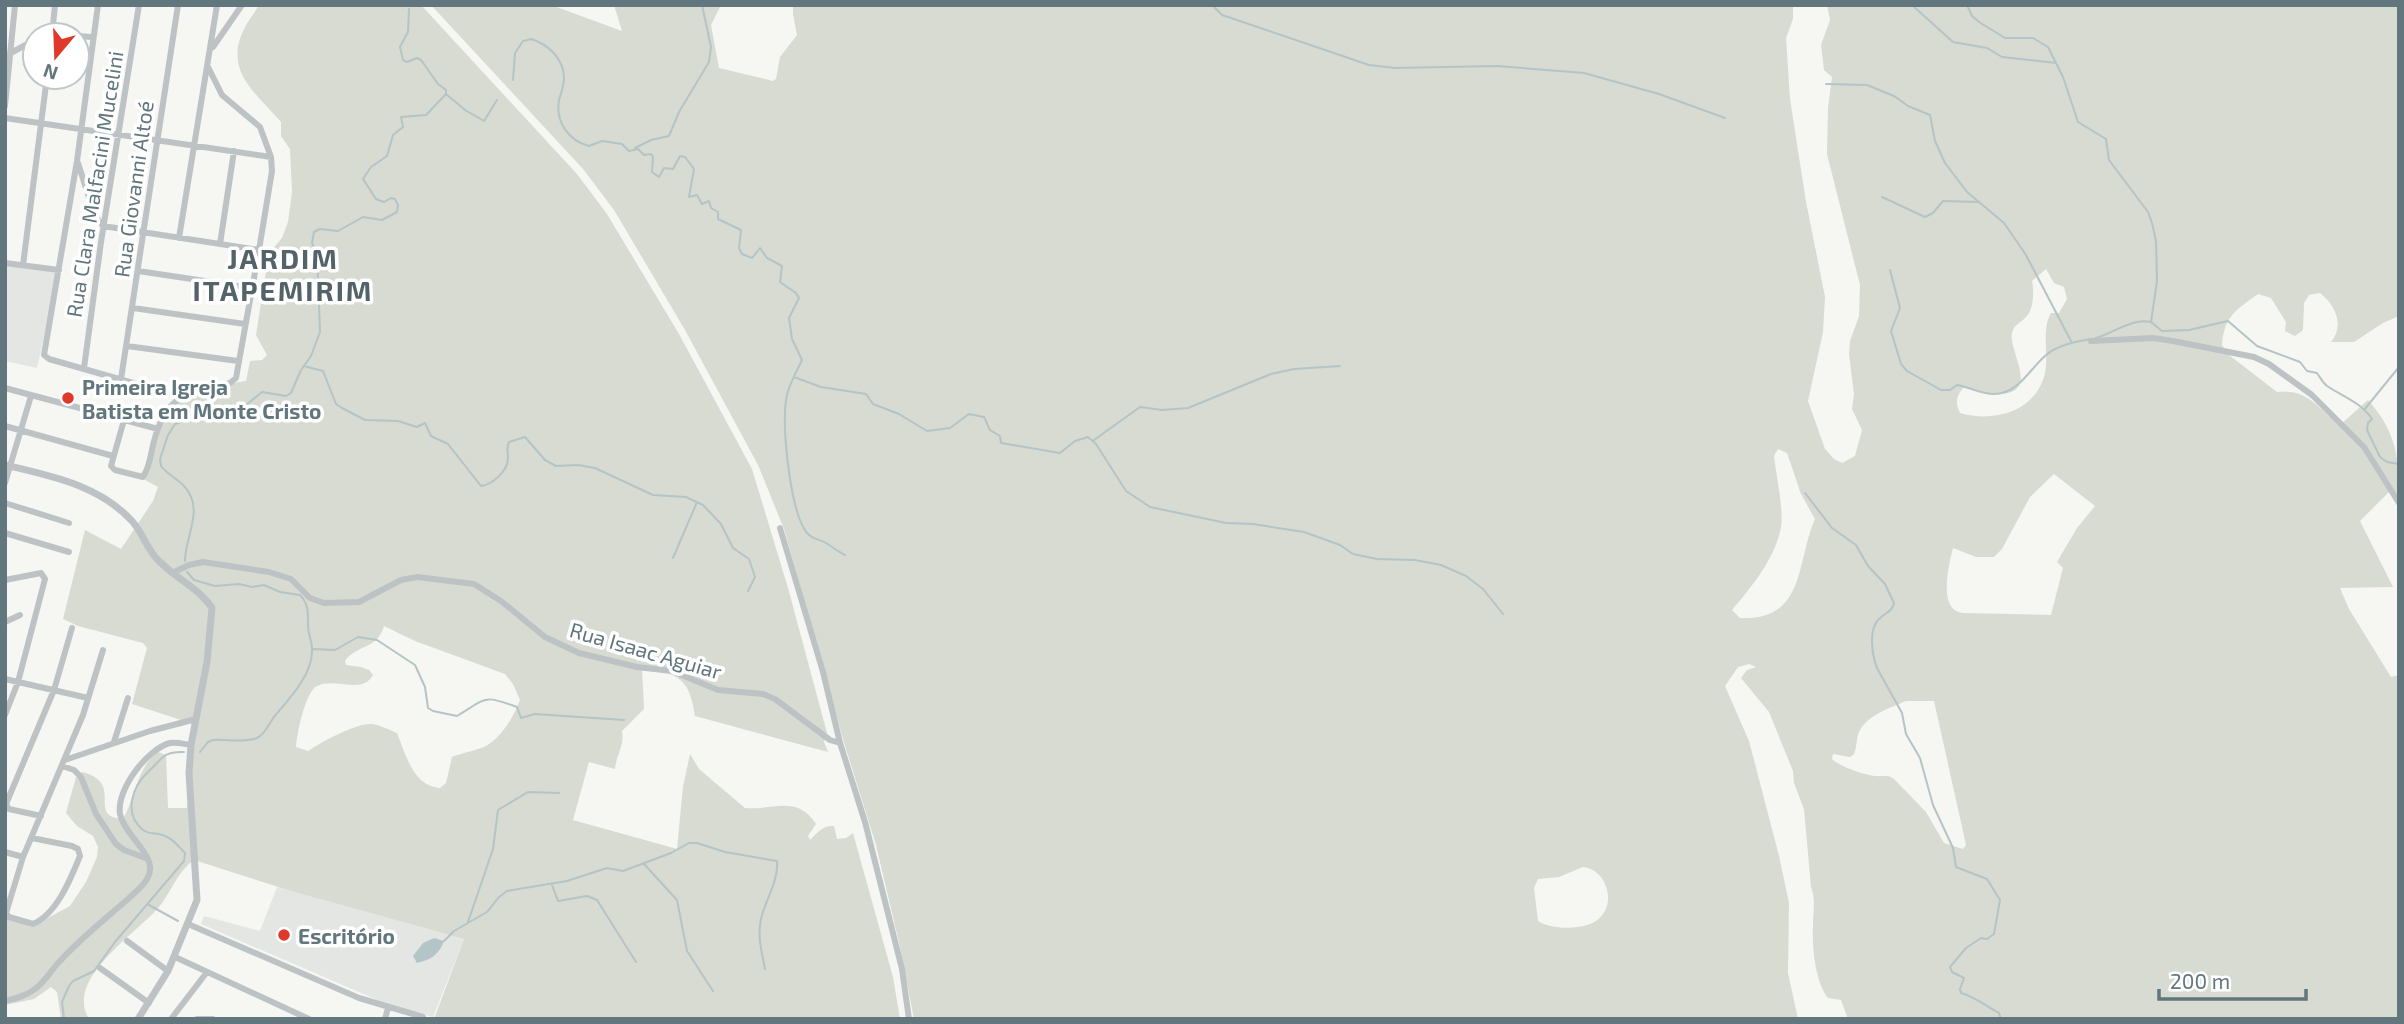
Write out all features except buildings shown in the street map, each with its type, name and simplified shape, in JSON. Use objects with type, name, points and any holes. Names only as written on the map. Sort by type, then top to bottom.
[{"type":"street","points":[[5,106],[8,53],[15,5]]},
{"type":"street","points":[[98,5],[77,161],[43,351],[49,359],[182,397]]},
{"type":"street","name":"Rua Clara Malfacini Mucelini","points":[[84,368],[103,226],[139,5]]},
{"type":"street","name":"Rua Giovanni Altoé","points":[[121,379],[178,5]]},
{"type":"street","points":[[179,238],[217,5]]},
{"type":"street","points":[[211,50],[242,5]]},
{"type":"street","points":[[5,17],[14,18]]},
{"type":"street","points":[[124,420],[111,466],[115,470],[140,477],[146,473],[158,429],[168,408],[182,397],[230,383],[236,378],[272,171],[271,157],[260,127],[222,95],[208,67]]},
{"type":"street","points":[[23,265],[45,91]]},
{"type":"street","points":[[5,118],[271,157]]},
{"type":"street","points":[[220,244],[234,151]]},
{"type":"street","points":[[77,161],[97,221],[103,226],[259,250]]},
{"type":"street","points":[[5,263],[59,270]]},
{"type":"street","points":[[138,271],[252,288]]},
{"type":"street","points":[[133,308],[245,324]]},
{"type":"street","points":[[2091,341],[2153,338],[2254,356],[2312,396],[2364,447],[2399,503]]},
{"type":"street","points":[[127,346],[239,361]]},
{"type":"street","points":[[5,388],[158,429]]},
{"type":"street","points":[[5,483],[8,465],[32,396]]},
{"type":"street","points":[[5,426],[113,456]]},
{"type":"street","points":[[8,465],[77,485],[106,499],[131,520],[152,554],[212,608],[207,662],[191,745],[188,786],[197,900],[175,957],[138,1019]]},
{"type":"street","points":[[5,503],[69,523]]},
{"type":"street","points":[[780,528],[872,849],[902,969],[909,1019]]},
{"type":"street","points":[[5,533],[69,552]]},
{"type":"street","name":"Rua Isaac Aguiar","points":[[172,573],[203,562],[269,572],[291,579],[310,598],[324,603],[359,602],[401,580],[417,577],[474,584],[501,601],[545,637],[579,653],[636,667],[672,671],[718,690],[763,694],[775,699],[830,740],[840,743]]},
{"type":"street","points":[[5,580],[35,573],[45,575],[18,682],[5,715]]},
{"type":"street","points":[[5,622],[20,615]]},
{"type":"street","points":[[41,816],[9,809],[6,804],[54,690],[72,628]]},
{"type":"street","points":[[32,838],[72,846],[80,852],[66,887],[51,909],[33,924],[6,915],[23,857],[63,763],[103,650]]},
{"type":"street","points":[[5,679],[88,698]]},
{"type":"street","points":[[114,742],[128,698]]},
{"type":"street","points":[[63,763],[114,742],[196,719]]},
{"type":"street","points":[[5,1001],[29,993],[40,985],[58,962],[145,882],[150,873],[149,860],[128,833],[121,817],[124,789],[131,776],[163,746],[172,743],[191,745]]},
{"type":"street","points":[[63,763],[81,777],[96,814],[116,844],[149,860]]},
{"type":"street","points":[[5,852],[23,857]]},
{"type":"street","points":[[188,924],[359,998],[423,1017],[422,1019]]},
{"type":"street","points":[[127,941],[168,971]]},
{"type":"street","points":[[175,957],[309,1019]]},
{"type":"street","points":[[100,968],[149,1003]]},
{"type":"street","points":[[171,1019],[207,972]]},
{"type":"street","points":[[384,1019],[388,1008]]},
{"type":"street","points":[[199,1018],[213,1019]]},
{"type":"shaded area","points":[[259,5],[421,5],[577,174],[607,214],[679,334],[752,469],[788,588],[827,733],[824,742],[828,752],[695,716],[689,693],[680,679],[642,669],[644,709],[622,731],[615,769],[589,762],[573,820],[677,849],[683,787],[690,754],[699,769],[745,808],[784,806],[800,809],[816,824],[808,836],[810,840],[820,830],[830,826],[834,826],[837,839],[846,838],[853,833],[893,977],[900,1019],[434,1019],[464,939],[291,891],[194,860],[179,876],[159,907],[94,973],[86,988],[84,1004],[89,1019],[61,1019],[57,992],[51,987],[34,999],[5,1005],[5,915],[31,927],[70,906],[86,882],[97,857],[98,847],[93,836],[77,826],[66,813],[76,777],[82,772],[95,777],[102,784],[107,812],[112,817],[123,819],[145,766],[158,752],[166,755],[168,808],[187,808],[196,725],[132,704],[147,648],[143,643],[78,626],[63,619],[85,530],[121,549],[153,501],[158,487],[145,480],[165,415],[176,404],[195,395],[246,381],[250,361],[262,360],[267,355],[256,335],[268,258],[282,238],[288,222],[292,192],[290,149],[281,136],[281,122],[253,91],[240,70],[239,44],[244,29]],"holes":[[[384,626],[415,641],[505,674],[520,700],[507,726],[492,742],[452,757],[446,783],[440,788],[423,782],[407,760],[397,733],[377,725],[356,727],[308,751],[296,747],[302,714],[309,696],[317,686],[332,683],[362,684],[373,675],[361,667],[346,665],[345,661],[350,656],[377,639]]]},
{"type":"shaded area","points":[[431,5],[551,5],[622,31],[614,5],[721,5],[711,25],[719,68],[773,81],[776,79],[780,57],[797,35],[793,5],[1793,5],[1793,19],[1786,38],[1790,99],[1806,202],[1825,297],[1823,332],[1808,401],[1825,449],[1842,463],[1855,456],[1862,430],[1852,409],[1854,394],[1849,354],[1850,341],[1859,316],[1860,285],[1827,154],[1832,77],[1824,70],[1821,45],[1830,20],[1827,5],[2399,5],[2399,316],[2354,342],[2331,342],[2338,322],[2334,309],[2320,293],[2309,295],[2304,303],[2303,330],[2295,336],[2285,331],[2286,322],[2271,298],[2258,294],[2228,320],[2222,345],[2229,355],[2277,392],[2305,396],[2340,425],[2368,400],[2386,424],[2395,448],[2399,502],[2389,492],[2360,521],[2393,587],[2340,588],[2349,609],[2391,677],[2399,675],[2399,1019],[1848,1019],[1841,1000],[1828,998],[1817,973],[1813,943],[1814,901],[1804,809],[1794,783],[1793,771],[1769,712],[1741,678],[1747,670],[1756,667],[1749,664],[1738,667],[1725,686],[1749,741],[1779,856],[1789,903],[1788,973],[1798,1019],[914,1019],[876,845],[842,736],[784,529],[758,465],[685,330],[614,210],[583,169]],"holes":[[[2046,269],[2054,283],[2064,287],[2067,299],[2059,313],[2051,313],[2048,320],[2046,366],[2040,386],[2033,397],[2012,411],[1986,416],[1960,413],[1957,400],[1963,388],[2000,394],[2012,392],[2019,386],[2020,370],[2012,333],[2031,309],[2032,281]],[[1778,449],[1787,453],[1801,494],[1815,519],[1795,586],[1788,599],[1777,610],[1761,616],[1740,618],[1732,610],[1768,561],[1781,527],[1781,503],[1774,456]],[[2054,474],[2095,506],[2077,528],[2057,562],[2063,568],[2051,615],[1963,613],[1955,610],[1947,596],[1953,548],[1976,557],[1994,557],[2002,549],[2030,497]],[[1906,701],[1934,701],[1966,845],[1963,849],[1944,843],[1926,812],[1894,779],[1888,776],[1872,776],[1840,765],[1832,759],[1833,754],[1850,757],[1854,754],[1858,735],[1867,721]],[[1583,867],[1592,870],[1604,881],[1607,907],[1596,921],[1583,926],[1559,927],[1544,924],[1538,921],[1534,888],[1538,879],[1559,877]]]},
{"type":"shaded area","points":[[5,265],[58,272],[37,368],[5,361]]},
{"type":"shaded area","points":[[277,887],[464,939],[433,1017],[389,1005],[201,924],[204,916],[260,931]]},
{"type":"shaded area","points":[[434,938],[444,941],[440,950],[417,963],[413,956],[423,943]]},
{"type":"waterway","points":[[635,148],[651,140],[669,136],[679,112],[709,62],[711,47],[702,5]]},
{"type":"waterway","points":[[1212,5],[1222,15],[1369,65],[1395,68],[1497,66],[1584,73],[1659,94],[1725,118]]},
{"type":"waterway","points":[[1912,5],[1953,42],[1987,48],[2002,57],[2056,63]]},
{"type":"waterway","points":[[1967,5],[1972,16],[2005,38],[2033,38],[2048,47],[2063,77],[2078,122],[2106,139],[2109,160],[2148,212],[2152,223],[2156,241],[2157,281],[2151,322],[2162,331],[2189,330],[2228,321],[2257,346],[2300,362],[2307,371],[2317,373],[2327,386],[2368,413],[2372,419],[2367,430],[2380,457],[2387,462],[2399,464]]},
{"type":"waterway","points":[[409,9],[408,32],[400,47],[403,60],[421,60],[438,84],[446,90],[446,94],[484,121],[497,100]]},
{"type":"waterway","points":[[513,80],[515,53],[523,41],[531,39],[543,45],[554,53],[561,65],[564,84],[559,100],[559,116],[561,123],[575,140],[589,146],[602,141],[622,144],[629,151],[638,149],[644,155],[651,154],[652,172],[659,177],[664,168],[673,169],[680,156],[685,157],[694,169],[689,197],[697,195],[702,204],[709,201],[711,208],[718,212],[718,219],[741,230],[739,248],[742,254],[752,258],[760,248],[767,258],[782,266],[780,282],[799,298],[789,318],[792,339],[802,360],[790,384],[786,400],[786,449],[792,489],[801,522],[807,533],[845,555]]},
{"type":"waterway","points":[[1826,84],[1867,85],[1930,115],[1935,141],[1945,163],[1967,192],[2004,223],[2026,255],[2072,343]]},
{"type":"waterway","points":[[185,561],[193,522],[193,503],[183,485],[161,466],[160,459],[168,435],[175,424],[194,414],[220,406],[240,407],[262,392],[286,396],[291,393],[301,370],[311,356],[320,332],[317,254],[312,243],[314,232],[320,229],[338,231],[363,217],[382,220],[397,212],[395,199],[384,202],[376,199],[363,179],[371,167],[387,156],[393,135],[403,127],[401,117],[426,115],[446,94]]},
{"type":"waterway","points":[[1882,197],[1925,217],[1933,213],[1943,201],[1978,202]]},
{"type":"waterway","points":[[1890,270],[1900,308],[1891,331],[1901,364],[1907,371],[1941,390],[1950,390],[1957,385],[1984,393],[2002,393],[2016,386],[2050,352],[2066,344],[2091,339]]},
{"type":"waterway","points":[[2096,338],[2130,324],[2150,322]]},
{"type":"waterway","points":[[304,366],[323,371],[336,404],[365,420],[398,421],[417,427],[425,423],[431,436],[448,444],[481,486],[495,480],[503,472],[507,463],[509,442],[525,437],[545,460],[556,466],[578,465],[595,468],[653,495],[686,497],[703,505],[721,524],[733,548],[749,559],[755,577],[748,591]]},
{"type":"waterway","points":[[1094,440],[1140,407],[1162,410],[1188,408],[1271,374],[1294,369],[1340,366]]},
{"type":"waterway","points":[[2364,410],[2399,367]]},
{"type":"waterway","points":[[794,377],[821,387],[866,394],[873,404],[899,414],[927,431],[950,428],[969,414],[984,417],[990,430],[1000,436],[1001,443],[1060,453],[1075,441],[1088,437],[1096,444],[1126,491],[1150,507],[1226,523],[1253,524],[1304,532],[1340,545],[1353,554],[1377,559],[1415,560],[1441,565],[1466,576],[1483,589],[1503,614]]},
{"type":"waterway","points":[[1805,493],[1832,528],[1856,545],[1868,566],[1885,584],[1894,603],[1873,629],[1877,668],[1902,713],[1906,734],[1920,758],[1933,805],[1953,848],[1956,867],[1987,879],[2000,900],[1994,934],[1987,939],[1981,938],[1966,948],[1950,967],[1952,972],[1964,978],[1961,993],[1999,1013],[2001,1019]]},
{"type":"waterway","points":[[673,558],[697,502]]},
{"type":"waterway","points":[[187,572],[194,580],[215,586],[264,585],[280,592],[300,595],[307,609],[312,649],[311,661],[304,678],[262,734],[247,740],[213,740],[200,752]]},
{"type":"waterway","points":[[312,649],[335,650],[358,637],[377,640],[415,665],[425,687],[428,708],[433,711],[457,716],[480,702],[491,699],[517,707],[521,718],[535,714],[624,720]]},
{"type":"waterway","points":[[64,1019],[62,1002],[69,986],[73,981],[94,971],[115,942],[184,861],[185,853],[170,839],[143,830],[137,824],[132,809],[134,793],[142,778],[167,754],[184,752]]},
{"type":"waterway","points":[[468,922],[493,849],[498,810],[528,792],[559,793]]},
{"type":"waterway","points":[[444,941],[454,931],[487,912],[507,891],[567,881],[607,868],[623,871],[671,853],[689,843],[697,843],[725,852],[777,861],[776,876],[760,926],[765,969]]},
{"type":"waterway","points":[[644,864],[677,900],[687,951],[713,991]]},
{"type":"waterway","points":[[552,885],[558,901],[587,896],[597,900],[636,962]]},
{"type":"waterway","points":[[149,905],[178,921]]},
{"type":"place","name":"Primeira Igreja Batista em Monte Cristo","points":[[68,398]]},
{"type":"place","name":"Escritório","points":[[284,935]]},
{"type":"district","name":"JARDIM ITAPEMIRIM","points":[[283,274]]}]
